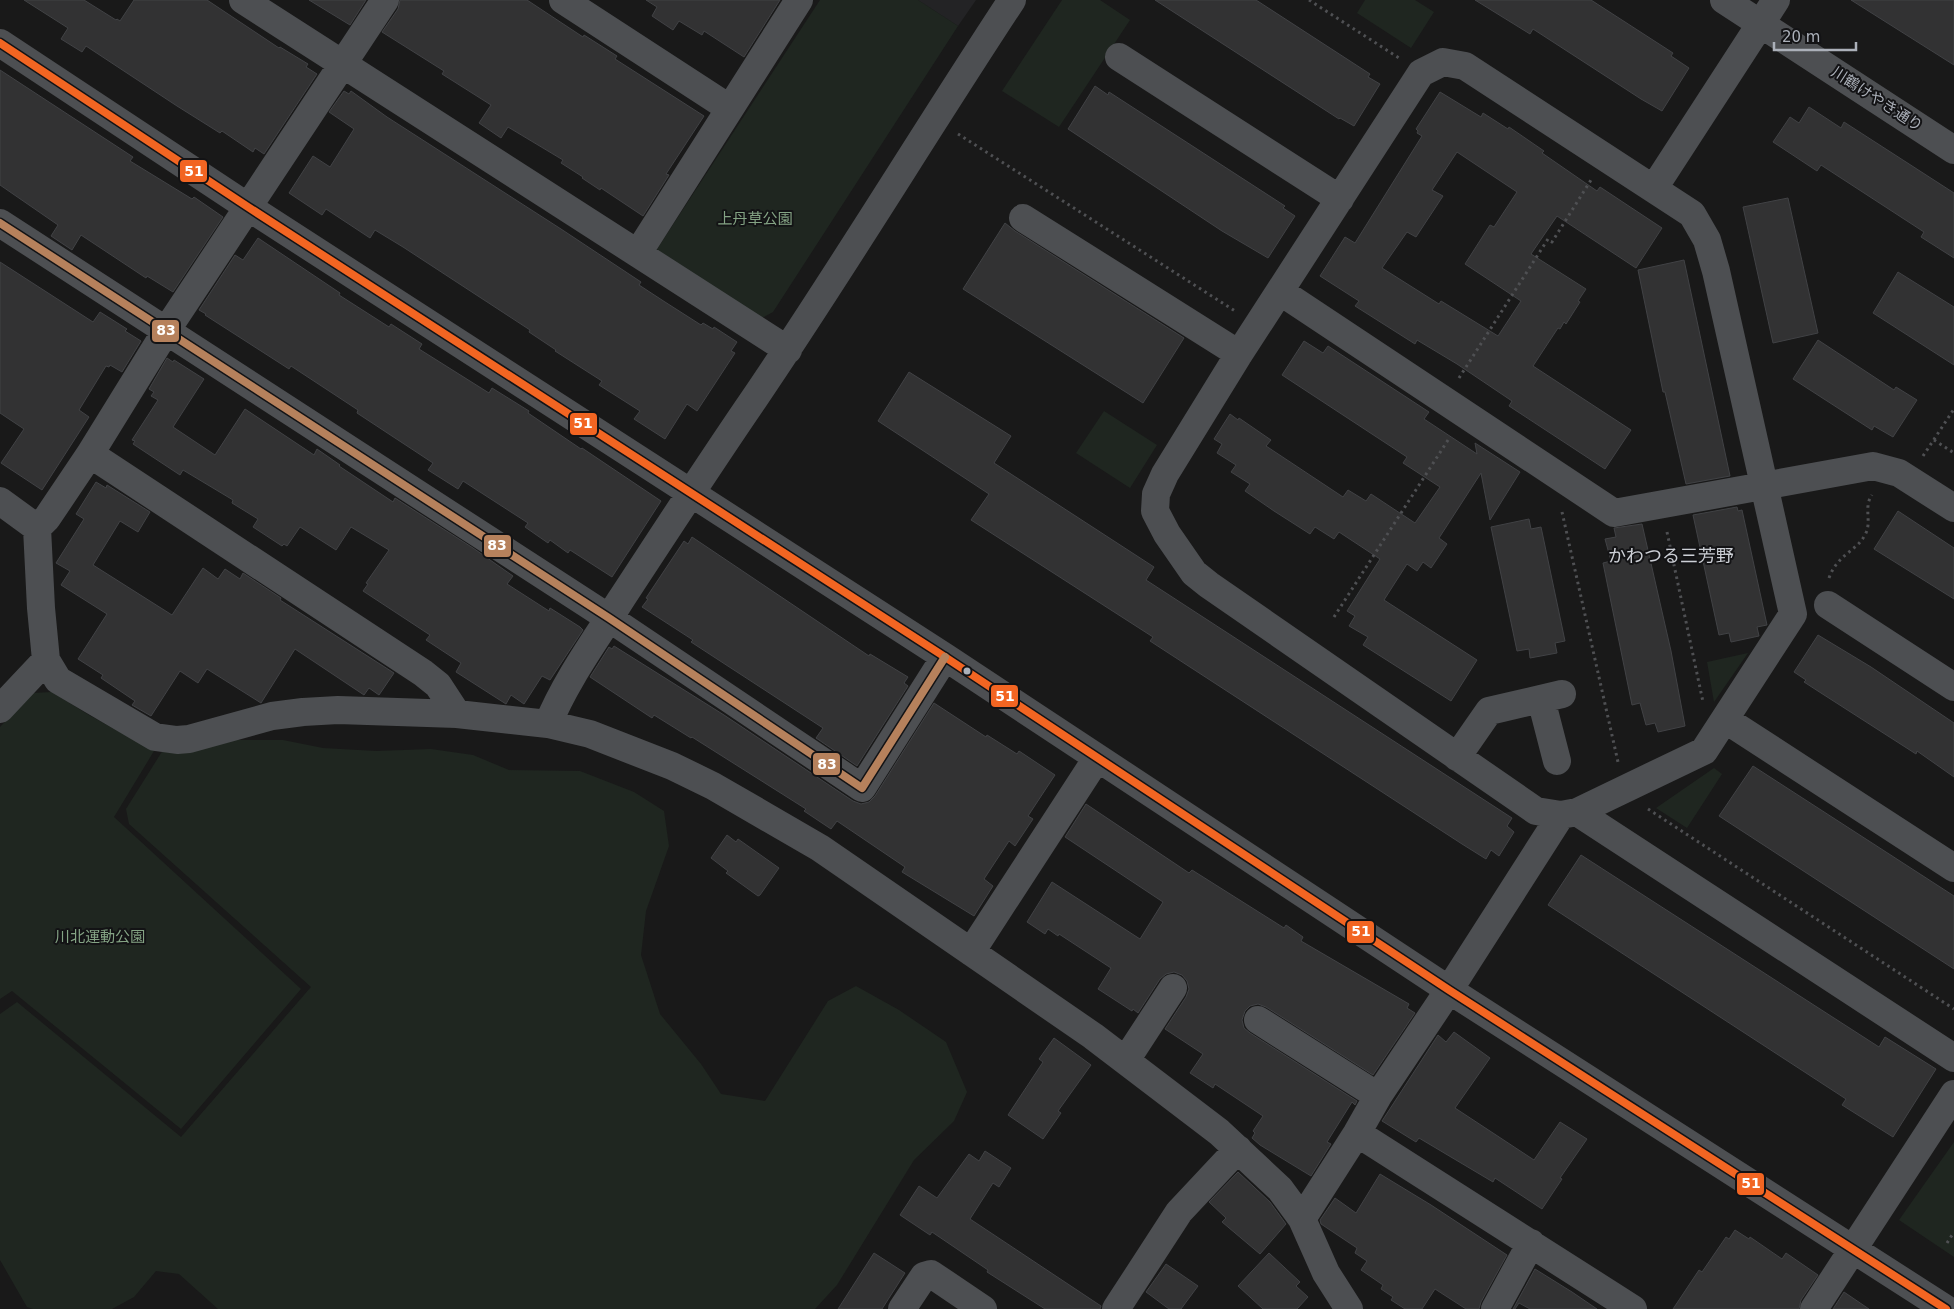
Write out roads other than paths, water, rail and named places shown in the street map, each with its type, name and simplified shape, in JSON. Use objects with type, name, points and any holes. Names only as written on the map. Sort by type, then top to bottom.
[{"type":"street","points":[[242,0],[788,350]]},
{"type":"street","points":[[384,0],[343,65],[166,331],[90,454],[47,518],[37,528],[46,660],[58,680],[147,733],[163,740],[189,739],[272,716],[303,712],[338,710],[457,714],[548,724],[590,734],[672,766],[713,786],[820,848],[1126,1060],[1238,1149],[1280,1190],[1302,1219],[1326,1273],[1349,1309]]},
{"type":"street","points":[[563,0],[729,108]]},
{"type":"street","points":[[638,253],[799,0]]},
{"type":"street","points":[[548,724],[557,702],[609,618],[691,492],[788,350],[934,119],[1012,0]]},
{"type":"street","name":"川鶴けやき通り","points":[[1724,0],[1954,150]]},
{"type":"street","points":[[1654,188],[1776,0]]},
{"type":"street","points":[[0,43],[248,207],[945,657],[1449,990],[1946,1309]]},
{"type":"street","points":[[1119,58],[1340,199]]},
{"type":"street","points":[[1302,1219],[1357,1133],[1378,1096],[1569,814],[1704,751],[1726,720],[1793,614],[1716,271],[1707,240],[1692,214],[1465,66],[1442,62],[1421,73],[1282,292],[1240,354],[1165,474],[1156,494],[1155,511],[1157,516],[1194,573],[1201,579],[1536,811],[1569,814],[1954,1058]]},
{"type":"street","points":[[1023,218],[1240,354]]},
{"type":"street","points":[[0,223],[609,618],[862,788],[945,657]]},
{"type":"street","points":[[1282,292],[1614,513],[1764,484],[1873,466],[1899,473],[1954,508]]},
{"type":"street","points":[[90,454],[423,673],[438,685],[457,714]]},
{"type":"street","points":[[0,501],[37,528]]},
{"type":"street","points":[[1828,605],[1954,687]]},
{"type":"street","points":[[0,708],[46,660]]},
{"type":"street","points":[[1457,757],[1489,711],[1552,696],[1557,762]]},
{"type":"street","points":[[1726,720],[1954,868]]},
{"type":"street","points":[[971,952],[1097,758]]},
{"type":"street","points":[[1126,1060],[1173,988]]},
{"type":"street","points":[[1258,1020],[1378,1096]]},
{"type":"street","points":[[1814,1309],[1954,1094]]},
{"type":"street","points":[[1357,1133],[1633,1309]]},
{"type":"street","points":[[1116,1309],[1179,1212],[1238,1149]]},
{"type":"street","points":[[1495,1309],[1531,1243]]},
{"type":"street","points":[[902,1309],[924,1276],[930,1274],[983,1309]]},
{"type":"district","name":"かわつる三芳野","points":[[1671,556]]},
{"type":"park label","name":"上丹草公園","points":[[755,219]]},
{"type":"park label","name":"川北運動公園","points":[[100,937]]}]
